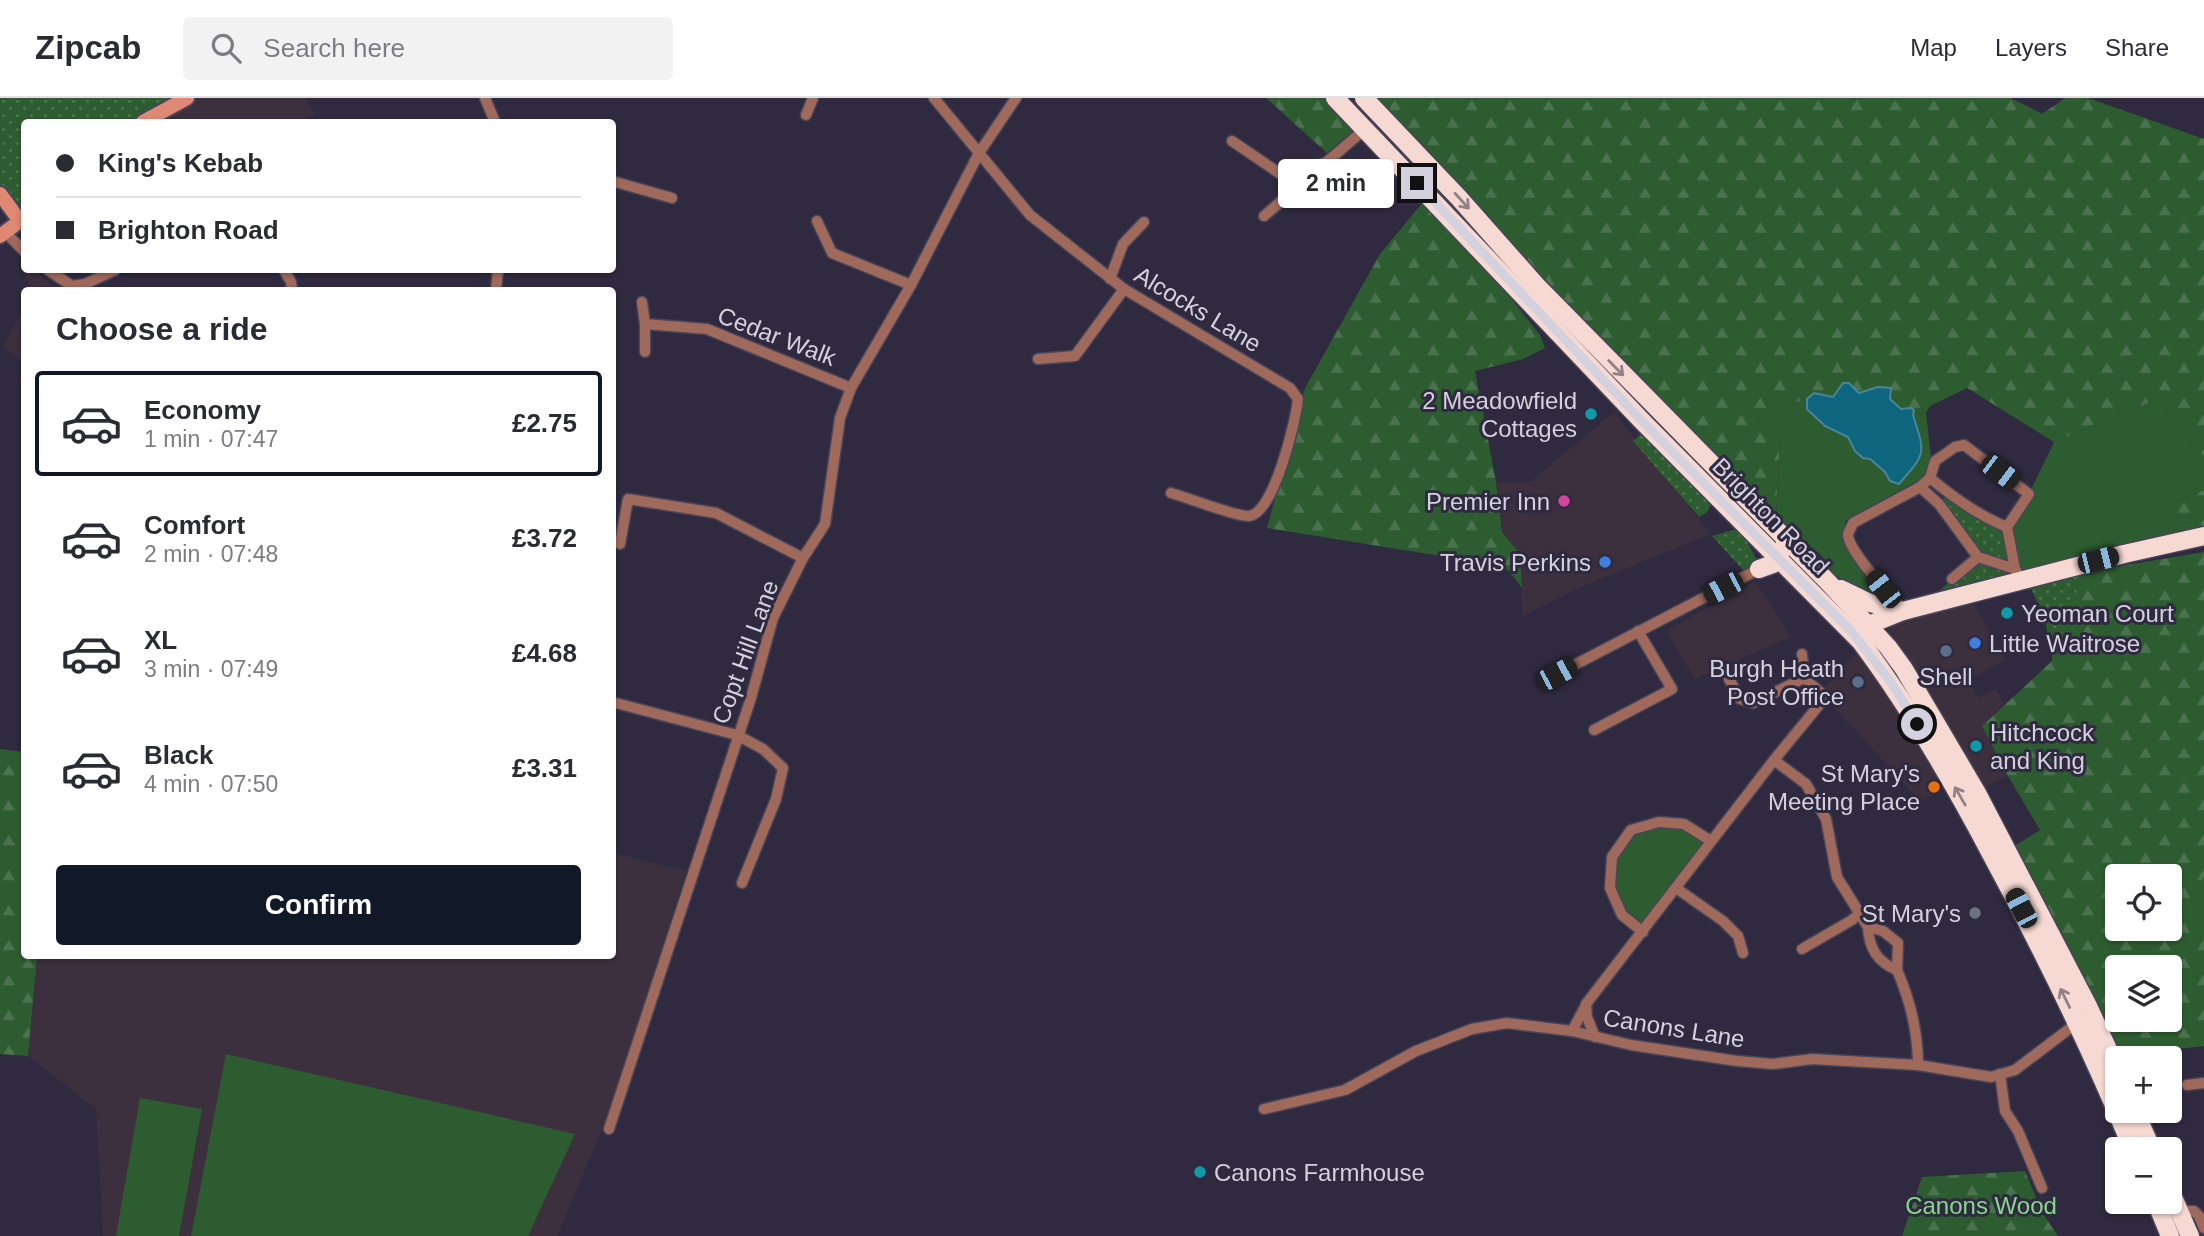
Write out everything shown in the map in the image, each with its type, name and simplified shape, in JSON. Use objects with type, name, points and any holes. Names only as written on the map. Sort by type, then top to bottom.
[{"type":"highway","name":"Brighton Road","points":[[1335,98],[1642,421],[1856,636],[1904,703],[1962,800],[2038,942],[2105,1051]]},
{"type":"highway","name":"Brighton Road","points":[[1364,98],[1459,198],[1536,285],[1868,623],[1888,647],[1904,669],[1977,793],[2085,1019],[2128,1137]]},
{"type":"highway","points":[[1756,536],[1765,559],[1759,569]]},
{"type":"highway","points":[[1856,636],[1868,623],[2018,575],[2204,536]]},
{"type":"highway","points":[[1759,569],[1769,567],[1779,558],[1783,538]]},
{"type":"highway","points":[[1828,582],[1863,600],[1903,611]]},
{"type":"highway","points":[[1888,647],[1887,628],[1903,611]]},
{"type":"highway","points":[[2161,1214],[2170,1236]]},
{"type":"highway","points":[[2181,1214],[2190,1236]]},
{"type":"main road","points":[[148,119],[187,98]]},
{"type":"main road","points":[[0,194],[21,218]]},
{"type":"main road","points":[[3,234],[21,220]]},
{"type":"street","points":[[485,98],[494,119]]},
{"type":"street","points":[[806,115],[813,98]]},
{"type":"street","name":"Alcocks Lane","points":[[934,98],[1030,215],[1124,289],[1290,388],[1298,399],[1273,489],[1261,509],[1254,514],[1242,515],[1171,492]]},
{"type":"street","name":"Copt Hill Lane","points":[[609,1129],[751,698],[773,618],[803,558],[825,524],[840,418],[851,388],[911,285],[979,153],[1016,98]]},
{"type":"street","points":[[1264,216],[1365,129]]},
{"type":"street","points":[[1232,141],[1279,173],[1289,173],[1329,162]]},
{"type":"street","points":[[616,182],[672,198]]},
{"type":"street","points":[[817,222],[832,253],[911,285]]},
{"type":"street","points":[[1110,279],[1123,244],[1144,222]]},
{"type":"street","points":[[3,234],[21,249]]},
{"type":"street","points":[[52,273],[71,287]]},
{"type":"street","points":[[75,287],[109,273]]},
{"type":"street","points":[[1038,359],[1075,355],[1124,289]]},
{"type":"street","points":[[642,302],[645,352]]},
{"type":"street","name":"Cedar Walk","points":[[645,324],[707,329],[851,388]]},
{"type":"street","points":[[1883,589],[1849,540],[1848,532],[1853,523],[1920,487],[1930,478],[1935,461],[1955,447],[1964,445],[2029,494],[2007,527],[2018,575]]},
{"type":"street","points":[[1930,478],[1948,494],[1989,520],[2007,527]]},
{"type":"street","points":[[1920,487],[1939,504],[1978,556],[2018,575]]},
{"type":"street","points":[[1939,504],[1948,494]]},
{"type":"street","points":[[620,544],[628,499],[716,513],[803,558]]},
{"type":"street","points":[[1952,579],[1978,556]]},
{"type":"street","points":[[1557,674],[1759,569]]},
{"type":"street","points":[[1594,730],[1672,689],[1638,631]]},
{"type":"street","points":[[1572,1031],[1586,1004],[1824,699],[1804,678],[1802,654]]},
{"type":"street","points":[[1730,679],[1740,699],[1753,703],[1804,678]]},
{"type":"street","points":[[616,703],[737,735],[763,749],[783,768],[776,799],[742,883]]},
{"type":"street","points":[[1774,760],[1806,784],[1826,819],[1837,877],[1868,926],[1869,940],[1874,952],[1882,964],[1897,970]]},
{"type":"street","points":[[1643,932],[1622,915],[1610,888],[1612,857],[1631,830],[1659,822],[1685,824],[1711,841]]},
{"type":"street","points":[[1676,888],[1723,921],[1738,936],[1743,953]]},
{"type":"street","points":[[1802,949],[1860,913]]},
{"type":"street","points":[[1868,926],[1883,931],[1898,943],[1897,970],[1906,991],[1918,1036],[1918,1065]]},
{"type":"street","points":[[1586,1004],[1587,1017],[1595,1037]]},
{"type":"street","name":"Canons Lane","points":[[1264,1109],[1345,1090],[1416,1051],[1472,1029],[1507,1023],[1572,1031],[1632,1045],[1749,1062],[1773,1064],[1812,1059],[1918,1065],[1991,1077],[2015,1070],[2085,1019]]},
{"type":"street","points":[[2000,1074],[2005,1111],[2018,1131],[2042,1188]]},
{"type":"street","points":[[2187,1085],[2204,1083]]},
{"type":"street","points":[[2182,1211],[2194,1211],[2204,1228]]},
{"type":"shaded area","points":[[198,98],[305,98],[315,114],[308,119],[158,119]]},
{"type":"shaded area","points":[[23,273],[38,273],[54,287],[30,287]]},
{"type":"shaded area","points":[[21,314],[21,361],[3,346]]},
{"type":"shaded area","points":[[1614,412],[1710,534],[1581,587],[1522,616],[1520,554],[1502,532],[1496,482],[1530,482]]},
{"type":"shaded area","points":[[1755,582],[1790,637],[1695,679],[1666,631]]},
{"type":"shaded area","points":[[1974,604],[2005,660],[1969,680],[1979,698],[1996,689],[2004,704],[1982,726],[2008,776],[1982,788],[1942,788],[1921,802],[1821,693],[1848,660],[1896,624],[1917,616]]},
{"type":"shaded area","points":[[616,854],[686,871],[617,1094],[557,1236],[103,1236],[96,1109],[28,1056],[24,959],[616,959]]},
{"type":"green space","points":[[0,98],[187,98],[148,119],[21,119],[21,215],[0,194]]},
{"type":"green space","points":[[1266,98],[1325,98],[1355,129],[1327,153]]},
{"type":"green space","points":[[1371,98],[2011,98],[2042,114],[2065,98],[2088,98],[2204,139],[2204,457],[2158,399],[2054,442],[1967,388],[1930,406],[1926,413],[1913,414],[1901,409],[1878,387],[1859,393],[1849,383],[1833,397],[1814,393],[1807,399],[1780,408],[1759,422],[1780,439],[1776,517],[1583,324]]},
{"type":"green space","points":[[1424,201],[1473,250],[1540,335],[1545,348],[1523,359],[1475,371],[1496,482],[1502,532],[1520,554],[1522,588],[1508,570],[1478,562],[1267,528],[1304,390],[1380,254]]},
{"type":"green space","points":[[1807,399],[1807,409],[1825,426],[1848,437],[1863,458],[1870,459],[1899,483],[1915,465],[1921,452],[1920,437],[1913,414],[1926,413],[1931,458],[1924,477],[1846,520],[1842,540],[1888,601],[1864,596],[1831,572],[1821,555],[1776,517],[1780,439],[1758,421],[1780,408]]},
{"type":"green space","points":[[2158,399],[2204,457],[2204,490],[2179,500],[2170,509],[2181,522],[2204,526],[2023,572],[2015,569],[2007,527],[2029,494],[2054,442]]},
{"type":"green space","points":[[1641,434],[1651,436],[1714,498],[1707,512],[1699,517],[1633,441]]},
{"type":"green space","points":[[2204,490],[2204,526],[2180,522],[2170,509],[2179,500]]},
{"type":"green space","points":[[1948,493],[2007,527],[2015,569],[1938,592],[1978,556],[1939,504]]},
{"type":"green space","points":[[1737,529],[1743,534],[1757,560],[1756,565],[1745,572],[1712,536]]},
{"type":"green space","points":[[2204,552],[2204,1046],[2182,1048],[2182,1046],[2118,1046],[2109,1032],[2182,1032],[2182,955],[2105,955],[2105,1024],[2013,847],[2040,830],[1982,726],[2052,661],[2080,582],[2097,570]]},
{"type":"green space","points":[[2097,570],[2080,583],[2053,661],[2045,620],[2031,588]]},
{"type":"green space","points":[[0,749],[21,752],[21,959],[37,959],[28,1056],[0,1054]]},
{"type":"green space","points":[[1659,822],[1684,824],[1711,841],[1643,932],[1622,915],[1610,888],[1612,857],[1631,830]]},
{"type":"green space","points":[[2204,877],[2204,931],[2183,914]]},
{"type":"green space","points":[[226,1054],[575,1134],[528,1236],[191,1236]]},
{"type":"green space","points":[[140,1098],[202,1109],[179,1236],[116,1236]]},
{"type":"green space","name":"Canons Wood","points":[[2025,1171],[2042,1212],[2058,1236],[1902,1236],[1922,1177]]},
{"type":"water","points":[[1843,383],[1849,383],[1859,393],[1878,387],[1891,388],[1890,399],[1901,409],[1914,410],[1921,452],[1915,465],[1899,484],[1890,481],[1885,472],[1870,459],[1863,458],[1855,451],[1848,437],[1825,426],[1807,409],[1807,399],[1814,393],[1833,397]]},
{"type":"place","name":"2 Meadowfield Cottages","points":[[1591,414]]},
{"type":"place","name":"Premier Inn","points":[[1564,501]]},
{"type":"place","name":"Travis Perkins","points":[[1605,562]]},
{"type":"place","name":"Yeoman Court","points":[[2007,613]]},
{"type":"place","name":"Little Waitrose","points":[[1975,643]]},
{"type":"place","name":"Shell","points":[[1946,651]]},
{"type":"place","name":"Burgh Heath Post Office","points":[[1858,682]]},
{"type":"place","name":"Hitchcock and King","points":[[1976,746]]},
{"type":"place","name":"St Mary's Meeting Place","points":[[1934,787]]},
{"type":"place","name":"St Mary's","points":[[1975,913]]},
{"type":"place","name":"Canons Farmhouse","points":[[1200,1172]]},
{"type":"route","points":[[1417,183],[1642,421],[1851,631],[1890,681],[1917,724]]}]
